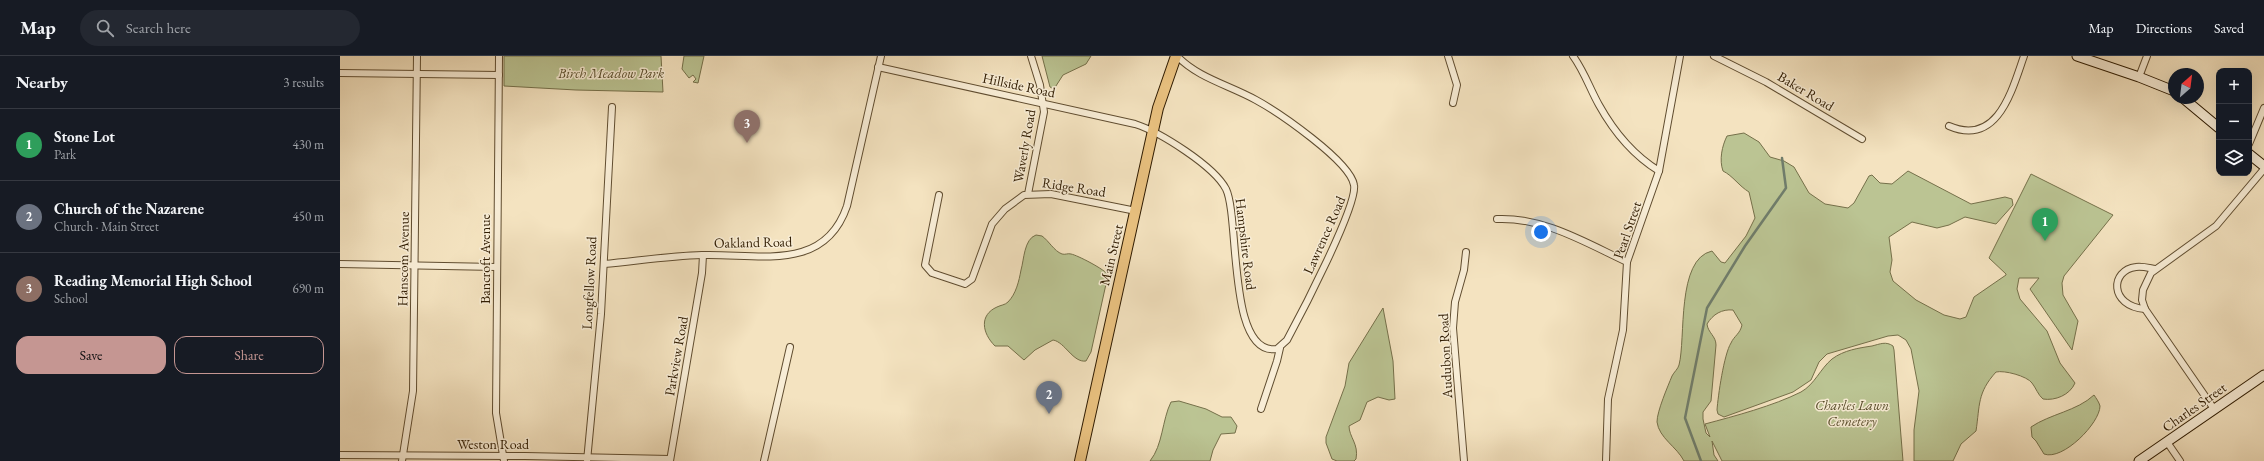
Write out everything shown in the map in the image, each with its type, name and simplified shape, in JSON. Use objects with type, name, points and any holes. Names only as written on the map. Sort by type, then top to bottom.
[{"type":"main road","name":"Main Street","points":[[1080,461],[1162,93],[1176,56]]},
{"type":"street","name":"Hanscom Avenue","points":[[402,458],[412,399],[418,56]]},
{"type":"street","name":"Bancroft Avenue","points":[[499,56],[496,266],[496,413],[503,459]]},
{"type":"street","name":"Oakland Road","points":[[604,264],[703,255],[792,255],[816,246],[832,233],[844,215],[881,56]]},
{"type":"street","name":"Waverly Road","points":[[1028,194],[1043,125],[1044,103],[1031,56]]},
{"type":"street","name":"Lawrence Road","points":[[1176,56],[1191,69],[1244,93],[1277,113],[1342,164],[1353,180],[1354,199],[1291,334],[1280,348],[1260,409]]},
{"type":"street","points":[[1448,56],[1457,85],[1453,103]]},
{"type":"street","points":[[1573,56],[1599,105],[1622,140],[1636,155],[1660,170]]},
{"type":"street","name":"Pearl Street","points":[[1606,461],[1608,399],[1622,334],[1627,262],[1660,170],[1680,56]]},
{"type":"street","name":"Baker Road","points":[[1714,56],[1766,82],[1862,140]]},
{"type":"street","points":[[1949,126],[1962,130],[1973,130],[1996,118],[2008,100],[2024,56]]},
{"type":"street","points":[[2077,56],[2168,89]]},
{"type":"street","points":[[2139,77],[2147,56]]},
{"type":"street","name":"Hillside Road","points":[[878,67],[1135,124],[1153,132]]},
{"type":"street","points":[[340,73],[499,75]]},
{"type":"street","points":[[2190,104],[2216,126]]},
{"type":"street","name":"Longfellow Road","points":[[587,459],[604,264],[612,107]]},
{"type":"street","points":[[2251,140],[2264,108]]},
{"type":"street","name":"Hampshire Road","points":[[1153,132],[1202,164],[1224,185],[1230,203],[1238,282],[1245,321],[1251,336],[1258,343],[1270,349],[1280,348]]},
{"type":"street","points":[[2214,409],[2145,309],[2142,300],[2143,290],[2148,276],[2155,269],[2216,226],[2264,168],[2252,157]]},
{"type":"street","name":"Ridge Road","points":[[939,195],[925,259],[927,269],[934,274],[965,284],[972,279],[994,221],[1012,203],[1028,194],[1051,194],[1136,211]]},
{"type":"street","points":[[1497,219],[1519,218],[1539,223],[1627,262]]},
{"type":"street","name":"Audubon Road","points":[[1464,461],[1453,328],[1455,302],[1464,270],[1466,252]]},
{"type":"street","name":"Parkview Road","points":[[670,460],[702,273],[703,255]]},
{"type":"street","points":[[340,264],[496,266]]},
{"type":"street","points":[[2145,309],[2131,306],[2123,301],[2118,295],[2117,284],[2123,274],[2132,268],[2155,269]]},
{"type":"street","points":[[764,461],[790,346]]},
{"type":"street","name":"Charles Street","points":[[2139,461],[2264,375]]},
{"type":"street","points":[[2167,442],[2180,461]]},
{"type":"street","name":"Weston Road","points":[[340,455],[402,458],[670,460]]},
{"type":"green space","name":"Birch Meadow Park","points":[[504,56],[661,56],[663,92],[576,90],[504,86]]},
{"type":"green space","points":[[684,56],[704,56],[698,83],[693,82],[696,79],[693,75],[689,78],[682,69]]},
{"type":"green space","points":[[1042,56],[1091,56],[1086,64],[1063,75],[1054,89],[1050,87]]},
{"type":"green space","name":"Charles Lawn Cemetery","points":[[1744,133],[1759,142],[1770,157],[1784,161],[1794,167],[1809,193],[1825,204],[1848,208],[1854,203],[1869,176],[1872,175],[1880,183],[1892,184],[1908,171],[1971,204],[2005,197],[2012,199],[2013,205],[1996,224],[1965,217],[1949,225],[1937,228],[1912,222],[1889,237],[1892,260],[1890,272],[1893,281],[1916,300],[1944,315],[1960,319],[1966,317],[1974,297],[2006,275],[1989,258],[2031,174],[2113,215],[2064,276],[2062,283],[2063,295],[2078,321],[2072,350],[2030,289],[2039,278],[2019,278],[2017,289],[2020,299],[2047,331],[2060,363],[2075,383],[2070,391],[2057,398],[2043,399],[2029,380],[2010,373],[1996,372],[1985,386],[1982,393],[1976,431],[1961,444],[1953,461],[1914,461],[1914,430],[1919,391],[1911,349],[1906,340],[1898,335],[1888,336],[1827,354],[1819,362],[1811,380],[1793,392],[1724,417],[1718,414],[1717,410],[1722,375],[1728,348],[1740,331],[1742,325],[1733,310],[1725,310],[1715,315],[1707,324],[1716,342],[1711,401],[1703,412],[1706,433],[1710,437],[1705,424],[1754,410],[1790,397],[1806,389],[1828,363],[1841,353],[1885,343],[1893,346],[1894,350],[1903,461],[1722,461],[1712,441],[1714,455],[1718,461],[1684,461],[1661,433],[1658,428],[1657,417],[1672,376],[1679,365],[1685,301],[1688,284],[1693,269],[1701,257],[1712,251],[1721,262],[1725,263],[1746,236],[1755,218],[1749,192],[1723,171],[1721,162],[1722,149],[1727,136]]},
{"type":"green space","points":[[1036,235],[1042,236],[1059,253],[1071,254],[1079,257],[1097,266],[1108,275],[1091,352],[1086,361],[1077,359],[1061,344],[1053,340],[1035,350],[1024,360],[1008,346],[995,346],[987,336],[984,325],[985,319],[991,310],[1007,303],[1011,299],[1018,283],[1025,250],[1029,241]]},
{"type":"green space","points":[[1383,308],[1393,361],[1395,399],[1389,400],[1378,397],[1367,402],[1360,420],[1349,426],[1356,449],[1356,459],[1354,461],[1337,461],[1332,459],[1326,443],[1326,437],[1345,386],[1349,363]]},
{"type":"green space","points":[[2094,395],[2100,406],[2094,422],[2087,431],[2061,452],[2052,455],[2044,454],[2032,437],[2031,427],[2080,405]]},
{"type":"green space","points":[[1179,401],[1206,409],[1222,417],[1231,417],[1237,426],[1235,433],[1221,434],[1213,450],[1210,461],[1150,461],[1158,448],[1171,402]]},
{"type":"waterway","points":[[1701,461],[1685,418],[1707,308],[1745,246],[1786,188],[1782,158]]},
{"type":"place","name":"Reading Memorial High School","points":[[747,143]]},
{"type":"place","name":"Stone Lot","points":[[2045,241]]},
{"type":"place","name":"Church of the Nazarene","points":[[1049,414]]}]
